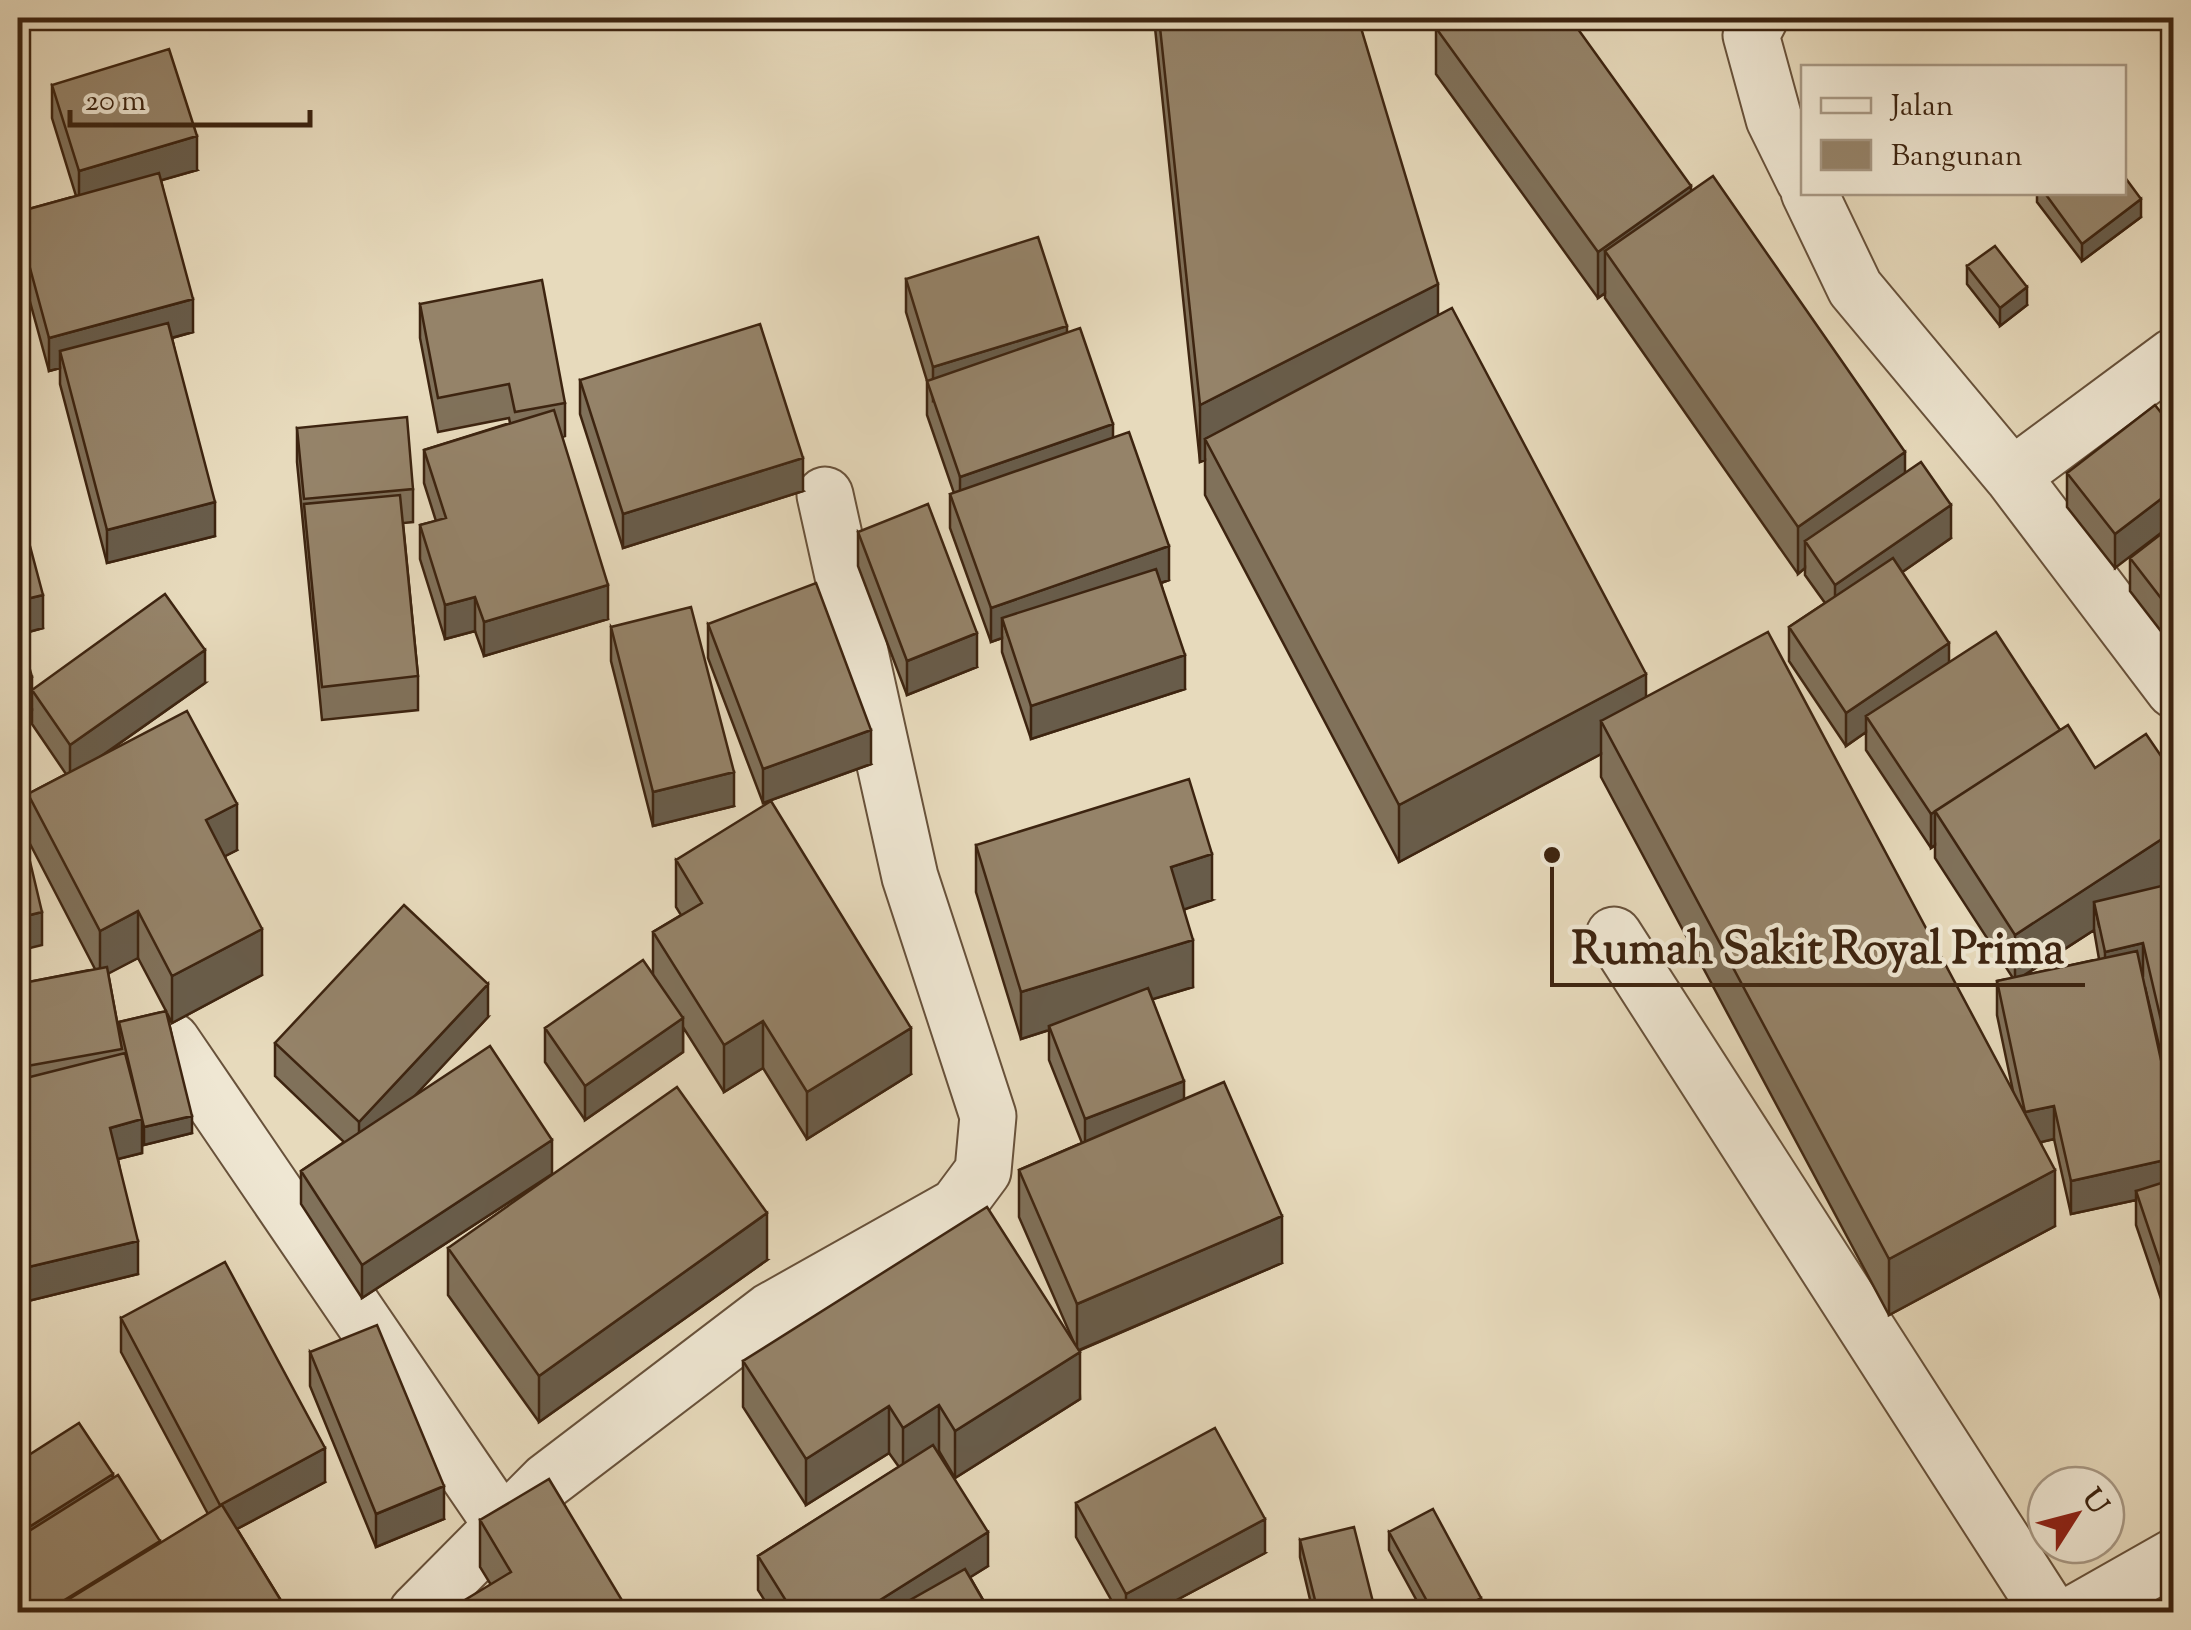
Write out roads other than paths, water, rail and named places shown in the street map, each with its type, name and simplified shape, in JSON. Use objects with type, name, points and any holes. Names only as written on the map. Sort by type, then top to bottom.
[{"type":"street","points":[[1760,18],[1751,36],[1774,119],[1801,174]]},
{"type":"street","points":[[1810,195],[1855,288],[2012,476],[2174,690]]},
{"type":"street","points":[[2012,476],[2174,356]]},
{"type":"street","points":[[417,1612],[547,1480],[770,1311],[957,1206],[982,1171],[988,1116],[910,877],[825,496]]},
{"type":"street","points":[[1614,935],[2048,1612]]},
{"type":"street","points":[[172,1041],[502,1525]]},
{"type":"street","points":[[547,1480],[577,1530]]},
{"type":"street","points":[[2077,1612],[2174,1557]]},
{"type":"place","name":"Rumah Sakit Royal Prima","points":[[1552,855]]}]
